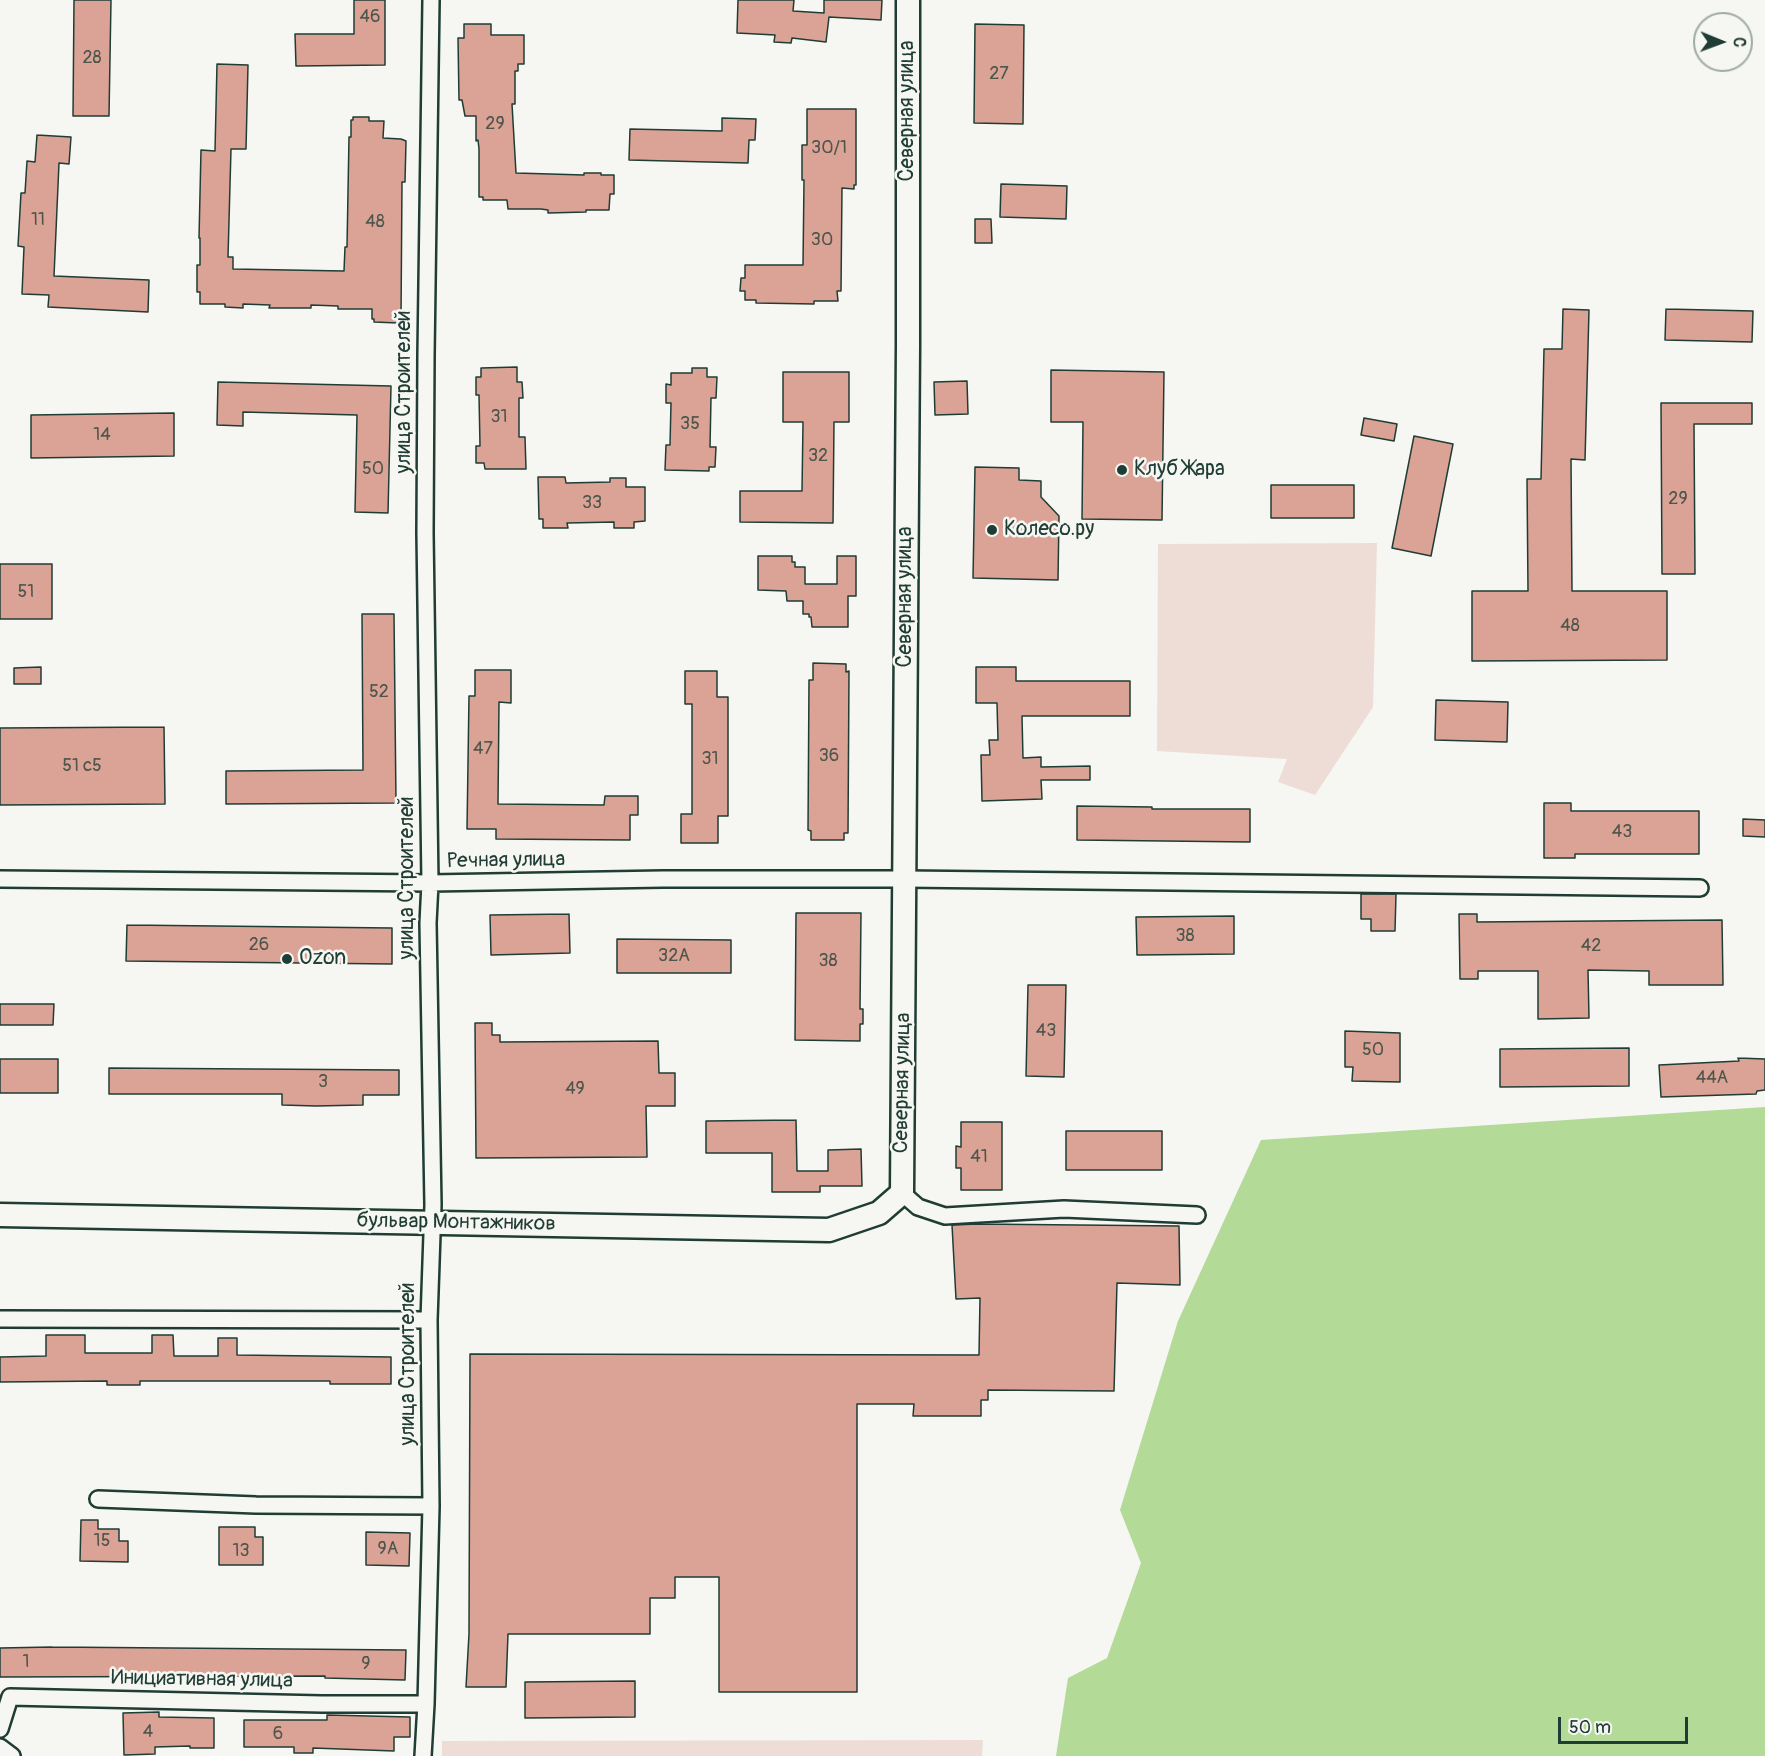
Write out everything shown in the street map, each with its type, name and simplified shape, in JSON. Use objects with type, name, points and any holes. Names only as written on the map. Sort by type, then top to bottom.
[{"type":"street","name":"улица Строителей","points":[[423,1756],[431,1506],[429,1320],[432,1223],[426,355],[430,0]]},
{"type":"street","name":"Северная улица","points":[[902,1193],[908,0]]},
{"type":"street","name":"Речная улица","points":[[0,879],[429,884],[663,879],[905,879],[1700,888]]},
{"type":"street","points":[[902,1193],[918,1207],[945,1216],[1064,1209],[1197,1215]]},
{"type":"street","name":"бульвар Монтажников","points":[[0,1215],[829,1230],[879,1212],[902,1193]]},
{"type":"street","points":[[0,1319],[429,1320]]},
{"type":"street","points":[[98,1498],[256,1505],[431,1506]]},
{"type":"street","name":"Инициативная улица","points":[[0,1729],[10,1697],[426,1704]]},
{"type":"street","points":[[0,1747],[12,1756]]},
{"type":"shaded area","points":[[1377,543],[1373,707],[1315,795],[1278,782],[1287,759],[1157,751],[1158,544]]},
{"type":"shaded area","points":[[983,1740],[982,1756],[442,1756],[442,1741]]},
{"type":"green space","points":[[1765,1107],[1765,1756],[1056,1756],[1068,1678],[1107,1658],[1141,1563],[1120,1510],[1178,1321],[1261,1140]]},
{"type":"building","points":[[74,0],[111,0],[109,116],[73,116]]},
{"type":"building","points":[[354,0],[385,0],[385,65],[296,66],[295,34],[354,34]]},
{"type":"building","points":[[738,0],[794,0],[793,11],[824,13],[824,0],[882,0],[881,20],[829,17],[826,42],[792,38],[791,43],[774,42],[775,35],[737,33]]},
{"type":"building","points":[[464,24],[491,24],[491,35],[524,35],[524,64],[518,64],[518,71],[515,71],[515,104],[512,104],[516,173],[614,175],[614,194],[610,194],[609,210],[548,213],[548,210],[541,209],[508,209],[507,200],[483,200],[483,197],[479,197],[476,116],[465,116],[462,100],[459,100],[458,38],[464,38]]},
{"type":"building","points":[[975,24],[1024,25],[1023,124],[974,123]]},
{"type":"building","points":[[217,64],[248,65],[246,149],[231,149],[228,257],[233,257],[233,269],[344,271],[345,247],[347,247],[351,120],[353,117],[369,117],[369,121],[384,121],[383,138],[406,141],[405,182],[402,182],[401,319],[398,319],[398,323],[374,322],[372,309],[338,309],[338,306],[311,305],[311,308],[269,308],[270,305],[243,304],[243,308],[225,307],[225,304],[200,304],[200,292],[197,292],[197,265],[200,265],[201,150],[215,151]]},
{"type":"building","points":[[807,109],[856,109],[856,185],[854,189],[842,188],[841,291],[837,291],[838,301],[814,301],[814,304],[756,303],[756,300],[745,300],[745,291],[740,291],[741,278],[745,278],[745,265],[803,265],[802,145],[807,145]]},
{"type":"building","points":[[722,118],[756,119],[755,140],[749,140],[748,163],[629,160],[630,129],[722,131]]},
{"type":"building","points":[[37,135],[71,137],[69,164],[59,163],[54,276],[149,280],[148,312],[48,307],[49,295],[22,294],[24,247],[18,246],[21,193],[25,193],[27,161],[35,162]]},
{"type":"building","points":[[1001,184],[1067,186],[1066,219],[1000,217]]},
{"type":"building","points":[[975,219],[991,219],[992,243],[975,243]]},
{"type":"building","points":[[1563,309],[1589,310],[1585,460],[1571,459],[1572,591],[1667,591],[1667,660],[1472,661],[1472,591],[1528,591],[1527,479],[1541,479],[1544,349],[1562,349]]},
{"type":"building","points":[[1666,309],[1753,311],[1752,342],[1665,340]]},
{"type":"building","points":[[517,367],[517,382],[522,382],[523,398],[519,398],[519,437],[525,437],[526,469],[485,469],[484,463],[476,463],[476,446],[480,446],[479,395],[476,395],[476,377],[481,377],[481,368]]},
{"type":"building","points":[[692,368],[707,368],[707,377],[717,377],[716,398],[711,398],[710,447],[716,447],[715,467],[709,467],[709,471],[665,470],[666,445],[670,445],[671,403],[666,403],[666,384],[671,385],[671,373],[692,373]]},
{"type":"building","name":"Клуб Жара","points":[[1051,370],[1164,372],[1162,520],[1082,519],[1083,422],[1051,422]]},
{"type":"building","points":[[783,372],[849,372],[849,422],[834,422],[833,523],[740,522],[740,491],[802,491],[803,422],[783,422]]},
{"type":"building","points":[[967,381],[968,414],[935,415],[934,382]]},
{"type":"building","points":[[218,382],[391,386],[388,513],[355,512],[357,415],[243,412],[243,426],[217,425]]},
{"type":"building","points":[[1661,403],[1752,403],[1752,424],[1694,424],[1695,574],[1662,574]]},
{"type":"building","points":[[174,413],[174,456],[31,458],[31,415]]},
{"type":"building","points":[[1364,418],[1397,424],[1394,441],[1361,435]]},
{"type":"building","points":[[1414,436],[1453,444],[1431,556],[1392,548]]},
{"type":"building","points":[[975,467],[1019,468],[1019,480],[1041,481],[1041,497],[1059,516],[1058,580],[973,578]]},
{"type":"building","points":[[538,477],[565,477],[566,483],[610,482],[610,478],[626,478],[626,487],[645,487],[645,521],[634,522],[634,528],[614,528],[614,522],[567,523],[568,528],[543,528],[543,519],[539,519]]},
{"type":"building","points":[[1271,485],[1354,485],[1354,518],[1271,518]]},
{"type":"building","points":[[758,556],[792,556],[795,567],[805,567],[805,584],[837,584],[837,556],[856,556],[856,596],[848,596],[848,627],[812,627],[809,614],[803,614],[803,601],[787,601],[786,591],[758,590]]},
{"type":"building","points":[[0,564],[52,564],[52,619],[0,619]]},
{"type":"building","points":[[362,614],[394,614],[396,803],[226,804],[226,771],[363,770]]},
{"type":"building","points":[[813,663],[846,664],[846,672],[849,671],[848,833],[844,833],[844,840],[811,840],[811,831],[808,830],[809,680],[813,680]]},
{"type":"building","points":[[41,667],[41,684],[14,684],[14,668]]},
{"type":"building","points":[[976,667],[1016,667],[1016,681],[1130,681],[1130,716],[1022,716],[1023,758],[1041,757],[1041,767],[1090,766],[1090,780],[1041,780],[1042,799],[982,801],[981,755],[990,755],[989,740],[998,740],[997,703],[976,703]]},
{"type":"building","points":[[475,670],[511,670],[511,703],[499,702],[498,804],[604,805],[605,796],[638,796],[638,815],[630,815],[630,840],[496,839],[496,829],[467,829],[469,696],[475,696]]},
{"type":"building","points":[[685,671],[717,671],[717,697],[728,697],[728,816],[718,816],[718,843],[681,843],[681,814],[692,814],[692,704],[685,704]]},
{"type":"building","points":[[1436,700],[1508,702],[1507,742],[1435,740]]},
{"type":"building","points":[[164,727],[165,804],[0,805],[0,728]]},
{"type":"building","points":[[1544,803],[1571,803],[1571,811],[1699,811],[1699,854],[1575,854],[1575,858],[1544,858]]},
{"type":"building","points":[[1077,806],[1250,809],[1250,842],[1077,840]]},
{"type":"building","points":[[1743,819],[1765,820],[1765,837],[1743,836]]},
{"type":"building","points":[[1361,894],[1396,894],[1395,931],[1371,931],[1371,919],[1361,919]]},
{"type":"building","points":[[796,913],[861,913],[860,1009],[863,1009],[863,1024],[860,1024],[860,1041],[795,1040]]},
{"type":"building","points":[[569,914],[570,953],[491,955],[490,915]]},
{"type":"building","points":[[1459,914],[1477,914],[1477,922],[1722,920],[1723,985],[1649,985],[1649,971],[1588,970],[1589,1018],[1538,1019],[1538,971],[1478,971],[1478,979],[1460,979]]},
{"type":"building","points":[[1234,916],[1234,954],[1137,955],[1136,917]]},
{"type":"building","points":[[127,925],[392,928],[392,964],[126,961]]},
{"type":"building","points":[[617,939],[731,940],[731,973],[617,973]]},
{"type":"building","points":[[1028,985],[1066,985],[1064,1077],[1026,1076]]},
{"type":"building","points":[[0,1004],[54,1004],[53,1025],[0,1025]]},
{"type":"building","points":[[475,1023],[492,1023],[492,1035],[500,1035],[500,1042],[658,1041],[659,1073],[675,1073],[675,1106],[646,1106],[647,1157],[476,1158]]},
{"type":"building","points":[[1345,1031],[1400,1033],[1400,1082],[1352,1081],[1353,1067],[1345,1067]]},
{"type":"building","points":[[1629,1048],[1629,1086],[1500,1087],[1500,1049]]},
{"type":"building","points":[[1738,1058],[1765,1059],[1765,1090],[1757,1091],[1756,1094],[1661,1097],[1659,1065],[1739,1061]]},
{"type":"building","points":[[0,1059],[58,1059],[58,1093],[0,1093]]},
{"type":"building","points":[[109,1068],[399,1070],[399,1095],[363,1095],[363,1105],[316,1106],[282,1105],[282,1094],[109,1094]]},
{"type":"building","points":[[796,1120],[797,1171],[828,1171],[828,1150],[861,1149],[862,1186],[820,1186],[820,1192],[772,1192],[772,1153],[706,1153],[706,1121]]},
{"type":"building","points":[[961,1122],[1002,1122],[1002,1190],[961,1190],[961,1168],[956,1168],[956,1146],[961,1147]]},
{"type":"building","points":[[1066,1131],[1162,1131],[1162,1170],[1066,1170]]},
{"type":"building","points":[[952,1225],[1179,1226],[1180,1285],[1117,1283],[1114,1391],[988,1390],[988,1400],[981,1400],[981,1416],[913,1416],[914,1404],[857,1404],[857,1692],[719,1692],[719,1577],[675,1577],[675,1598],[650,1598],[650,1634],[508,1634],[506,1687],[466,1687],[469,1634],[470,1354],[979,1355],[980,1298],[956,1299]]},
{"type":"building","points":[[46,1335],[85,1335],[85,1353],[152,1353],[152,1335],[173,1335],[174,1356],[218,1356],[218,1338],[237,1338],[237,1355],[391,1357],[391,1384],[330,1384],[330,1381],[140,1381],[140,1385],[107,1385],[107,1381],[0,1382],[0,1357],[46,1356]]},
{"type":"building","points":[[81,1520],[98,1520],[98,1529],[119,1529],[119,1541],[128,1541],[128,1562],[80,1561]]},
{"type":"building","points":[[219,1527],[255,1527],[255,1537],[263,1537],[263,1565],[219,1565]]},
{"type":"building","points":[[366,1532],[410,1533],[409,1566],[366,1565]]},
{"type":"building","points":[[0,1648],[406,1650],[405,1680],[325,1678],[325,1676],[0,1677]]},
{"type":"building","points":[[635,1681],[635,1717],[525,1718],[525,1682]]},
{"type":"building","points":[[159,1712],[159,1717],[214,1718],[214,1748],[155,1747],[155,1754],[124,1755],[123,1713]]},
{"type":"building","points":[[327,1715],[410,1717],[410,1737],[394,1737],[394,1751],[313,1748],[313,1753],[294,1753],[294,1747],[244,1747],[244,1720],[327,1720]]},
{"type":"place","name":"Клуб Жара","points":[[1122,470]]},
{"type":"place","name":"Колесо.ру","points":[[992,530]]},
{"type":"place","name":"Ozon","points":[[287,959]]}]
